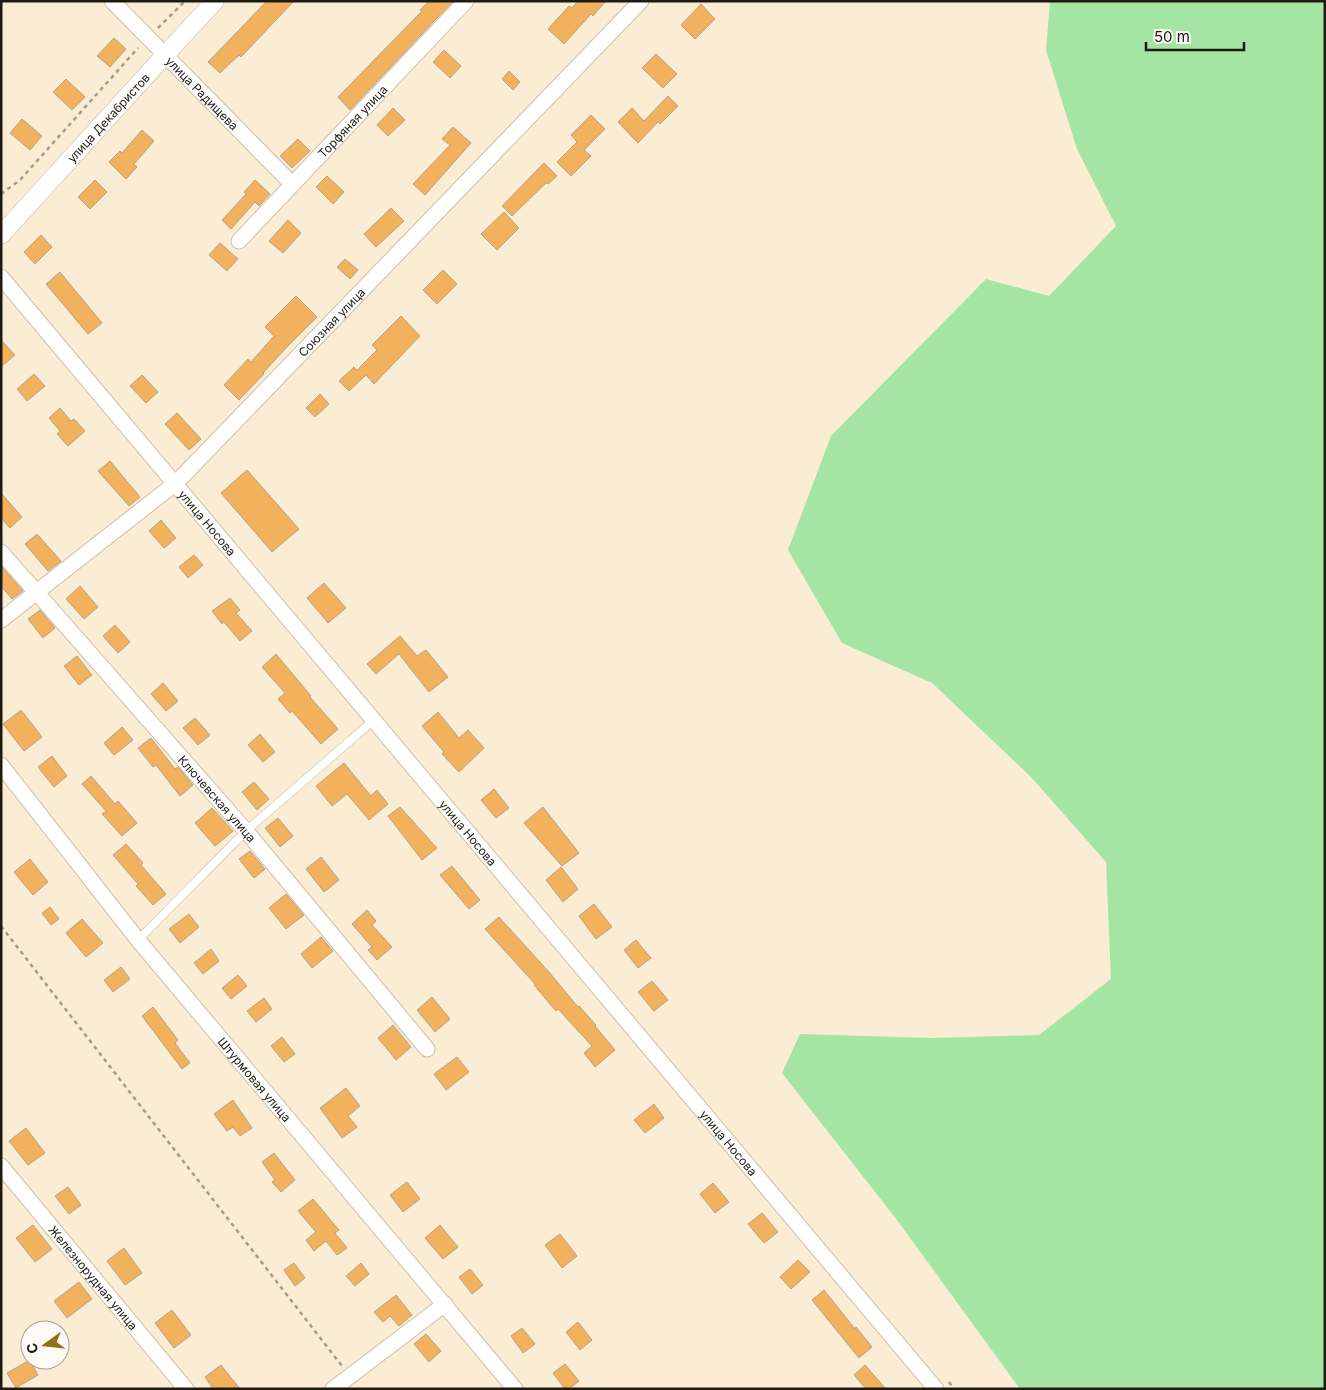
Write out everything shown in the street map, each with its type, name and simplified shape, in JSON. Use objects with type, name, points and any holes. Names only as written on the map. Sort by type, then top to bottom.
[{"type":"street","name":"улица Радищева","points":[[112,1],[292,184]]},
{"type":"street","name":"улица Декабристов","points":[[1,235],[215,1]]},
{"type":"street","name":"Торфяная улица","points":[[239,241],[466,1]]},
{"type":"street","name":"Союзная улица","points":[[1,620],[176,483],[641,1]]},
{"type":"street","name":"улица Носова","points":[[1,277],[176,483],[931,1387]]},
{"type":"street","name":"Ключевская улица","points":[[1,552],[246,831],[426,1048]]},
{"type":"street","name":"Штурмовая улица","points":[[1,765],[138,940],[515,1389]]},
{"type":"street","name":"Железнорудная улица","points":[[1,1166],[186,1389]]},
{"type":"street","points":[[333,1389],[444,1304]]},
{"type":"lane","points":[[138,940],[246,831],[374,720]]},
{"type":"path","points":[[1,194],[20,180],[148,38],[185,1]]},
{"type":"path","points":[[1,926],[350,1376]]},
{"type":"green space","points":[[1050,1],[1325,1],[1325,1389],[1020,1389],[897,1220],[782,1073],[800,1034],[932,1038],[1039,1035],[1111,979],[1106,862],[1031,777],[932,683],[842,643],[788,550],[831,436],[986,279],[1049,296],[1116,226],[1077,149],[1046,50]]},
{"type":"building","points":[[267,1],[294,1],[241,57],[239,55],[220,73],[208,62]]},
{"type":"building","points":[[429,1],[453,1],[350,110],[338,97],[422,11],[420,10]]},
{"type":"building","points":[[578,1],[606,1],[593,16],[591,14],[564,44],[548,29],[569,6],[572,8]]},
{"type":"building","points":[[701,4],[715,19],[695,39],[681,25]]},
{"type":"building","points":[[114,38],[126,49],[110,67],[97,56]]},
{"type":"building","points":[[444,50],[461,66],[450,78],[433,62]]},
{"type":"building","points":[[656,54],[677,74],[663,88],[642,68]]},
{"type":"building","points":[[509,71],[520,82],[513,90],[502,79]]},
{"type":"building","points":[[66,79],[85,97],[72,110],[53,92]]},
{"type":"building","points":[[668,96],[678,106],[660,124],[658,122],[638,143],[618,122],[632,108],[644,121]]},
{"type":"building","points":[[393,108],[405,120],[388,136],[377,125]]},
{"type":"building","points":[[591,115],[605,129],[584,150],[591,156],[571,176],[557,162],[577,142],[571,135]]},
{"type":"building","points":[[22,119],[42,136],[30,150],[10,133]]},
{"type":"building","points":[[453,127],[471,143],[425,195],[413,184],[450,145],[442,139]]},
{"type":"building","points":[[142,130],[154,141],[134,164],[137,167],[126,179],[109,162],[120,151],[122,153]]},
{"type":"building","points":[[298,139],[310,151],[292,168],[280,156]]},
{"type":"building","points":[[544,163],[557,176],[548,184],[546,183],[512,216],[502,206]]},
{"type":"building","points":[[327,176],[344,192],[333,204],[316,187]]},
{"type":"building","points":[[95,180],[107,192],[90,209],[78,197]]},
{"type":"building","points":[[255,180],[270,194],[259,206],[255,202],[231,229],[222,220],[246,194],[244,192]]},
{"type":"building","points":[[391,208],[404,221],[376,247],[364,234]]},
{"type":"building","points":[[504,212],[519,228],[497,250],[481,234]]},
{"type":"building","points":[[288,220],[301,233],[283,253],[269,241]]},
{"type":"building","points":[[41,235],[52,247],[35,264],[24,252]]},
{"type":"building","points":[[220,243],[238,259],[227,271],[209,255]]},
{"type":"building","points":[[345,259],[358,270],[350,279],[337,267]]},
{"type":"building","points":[[443,270],[457,284],[437,304],[423,290]]},
{"type":"building","points":[[60,272],[102,323],[88,334],[46,284]]},
{"type":"building","points":[[296,296],[317,317],[239,400],[224,385],[248,359],[251,362],[274,336],[265,327]]},
{"type":"building","points":[[401,316],[420,336],[374,384],[366,375],[349,391],[339,381],[354,367],[357,370],[377,350],[372,345]]},
{"type":"building","points":[[1,340],[15,355],[1,367]]},
{"type":"building","points":[[34,374],[45,386],[27,401],[17,389]]},
{"type":"building","points":[[142,375],[158,392],[146,403],[130,386]]},
{"type":"building","points":[[320,394],[329,404],[315,417],[306,408]]},
{"type":"building","points":[[60,408],[71,421],[74,419],[85,431],[68,446],[57,434],[60,431],[49,418]]},
{"type":"building","points":[[177,413],[201,439],[189,450],[165,424]]},
{"type":"building","points":[[110,461],[140,497],[129,506],[98,471]]},
{"type":"building","points":[[247,470],[299,529],[272,552],[221,493]]},
{"type":"building","points":[[1,493],[22,517],[10,528],[1,518]]},
{"type":"building","points":[[161,520],[176,538],[164,548],[149,531]]},
{"type":"building","points":[[37,534],[61,561],[48,571],[25,544]]},
{"type":"building","points":[[194,555],[203,565],[188,578],[179,567]]},
{"type":"building","points":[[1,566],[23,591],[12,599],[1,586]]},
{"type":"building","points":[[324,583],[346,608],[328,623],[307,598]]},
{"type":"building","points":[[80,586],[98,607],[84,619],[66,599]]},
{"type":"building","points":[[230,598],[240,610],[236,613],[252,631],[240,641],[224,622],[222,624],[212,611]]},
{"type":"building","points":[[40,610],[55,628],[43,638],[28,619]]},
{"type":"building","points":[[115,625],[130,642],[118,653],[103,636]]},
{"type":"building","points":[[400,636],[417,656],[426,650],[448,677],[429,692],[399,654],[376,674],[367,664]]},
{"type":"building","points":[[276,654],[338,729],[321,744],[292,711],[290,713],[278,699],[285,693],[262,667]]},
{"type":"building","points":[[77,656],[92,675],[79,685],[64,666]]},
{"type":"building","points":[[163,683],[178,701],[166,711],[151,694]]},
{"type":"building","points":[[21,710],[42,737],[24,751],[3,724]]},
{"type":"building","points":[[438,712],[459,738],[468,730],[484,748],[459,772],[442,754],[444,752],[422,726]]},
{"type":"building","points":[[195,718],[210,735],[198,745],[183,728]]},
{"type":"building","points":[[122,727],[133,740],[114,755],[104,743]]},
{"type":"building","points":[[260,734],[275,752],[263,762],[248,745]]},
{"type":"building","points":[[151,738],[175,769],[178,767],[193,785],[180,796],[156,765],[153,767],[138,748]]},
{"type":"building","points":[[52,756],[67,776],[54,787],[38,767]]},
{"type":"building","points":[[344,763],[371,796],[377,790],[388,804],[369,820],[347,794],[332,806],[316,786]]},
{"type":"building","points":[[91,776],[115,804],[118,801],[137,823],[122,836],[102,814],[106,811],[82,784]]},
{"type":"building","points":[[254,782],[269,799],[257,810],[242,792]]},
{"type":"building","points":[[494,789],[509,808],[496,818],[481,800]]},
{"type":"building","points":[[400,807],[437,848],[422,860],[388,816]]},
{"type":"building","points":[[543,807],[579,853],[562,866],[524,823]]},
{"type":"building","points":[[212,808],[233,831],[215,846],[195,823]]},
{"type":"building","points":[[278,818],[293,836],[280,847],[265,828]]},
{"type":"building","points":[[126,844],[166,894],[153,905],[113,855]]},
{"type":"building","points":[[250,851],[265,869],[254,878],[239,859]]},
{"type":"building","points":[[321,857],[339,880],[324,892],[306,869]]},
{"type":"building","points":[[30,859],[48,882],[33,895],[14,872]]},
{"type":"building","points":[[452,866],[480,900],[469,909],[440,875]]},
{"type":"building","points":[[561,867],[578,889],[563,902],[546,880]]},
{"type":"building","points":[[286,894],[304,915],[286,929],[269,908]]},
{"type":"building","points":[[594,904],[612,927],[596,939],[579,916]]},
{"type":"building","points":[[50,907],[59,919],[51,925],[42,913]]},
{"type":"building","points":[[367,910],[376,921],[372,925],[392,947],[377,960],[368,950],[372,947],[352,924]]},
{"type":"building","points":[[189,914],[199,927],[180,943],[169,929]]},
{"type":"building","points":[[499,917],[596,1025],[615,1050],[595,1067],[584,1053],[592,1046],[558,1009],[556,1011],[535,984],[485,929]]},
{"type":"building","points":[[82,919],[103,943],[86,957],[66,933]]},
{"type":"building","points":[[321,937],[333,951],[312,968],[301,954]]},
{"type":"building","points":[[636,940],[651,958],[638,968],[624,950]]},
{"type":"building","points":[[211,949],[219,961],[203,974],[194,963]]},
{"type":"building","points":[[121,967],[130,979],[113,992],[104,980]]},
{"type":"building","points":[[238,975],[247,986],[231,999],[222,988]]},
{"type":"building","points":[[652,981],[668,1000],[654,1011],[638,992]]},
{"type":"building","points":[[432,997],[450,1019],[435,1032],[417,1010]]},
{"type":"building","points":[[264,998],[272,1009],[256,1022],[247,1011]]},
{"type":"building","points":[[153,1007],[178,1040],[175,1043],[190,1063],[182,1069],[142,1016]]},
{"type":"building","points":[[393,1025],[411,1047],[396,1060],[378,1038]]},
{"type":"building","points":[[282,1037],[295,1054],[284,1062],[271,1046]]},
{"type":"building","points":[[457,1057],[469,1072],[446,1090],[434,1074]]},
{"type":"building","points":[[346,1088],[360,1106],[348,1116],[357,1127],[342,1138],[320,1108]]},
{"type":"building","points":[[233,1100],[252,1128],[240,1136],[233,1127],[227,1131],[214,1114]]},
{"type":"building","points":[[654,1104],[664,1118],[645,1133],[634,1120]]},
{"type":"building","points":[[26,1128],[45,1153],[28,1165],[9,1141]]},
{"type":"building","points":[[274,1153],[295,1180],[281,1192],[272,1182],[275,1180],[262,1162]]},
{"type":"building","points":[[407,1182],[420,1199],[403,1212],[390,1195]]},
{"type":"building","points":[[713,1183],[729,1202],[715,1213],[700,1194]]},
{"type":"building","points":[[68,1187],[81,1205],[69,1214],[55,1196]]},
{"type":"building","points":[[313,1199],[339,1230],[335,1233],[347,1248],[337,1255],[326,1241],[314,1251],[306,1240],[316,1232],[298,1211]]},
{"type":"building","points":[[762,1213],[778,1232],[764,1243],[748,1224]]},
{"type":"building","points":[[33,1225],[52,1249],[35,1262],[16,1238]]},
{"type":"building","points":[[440,1225],[458,1247],[443,1259],[425,1238]]},
{"type":"building","points":[[560,1234],[577,1256],[562,1268],[545,1245]]},
{"type":"building","points":[[124,1248],[142,1273],[125,1285],[107,1261]]},
{"type":"building","points":[[798,1260],[810,1272],[791,1289],[780,1277]]},
{"type":"building","points":[[294,1263],[305,1278],[295,1286],[284,1270]]},
{"type":"building","points":[[361,1263],[369,1274],[355,1286],[346,1276]]},
{"type":"building","points":[[470,1269],[483,1285],[472,1294],[459,1277]]},
{"type":"building","points":[[79,1282],[92,1299],[67,1318],[54,1301]]},
{"type":"building","points":[[824,1290],[872,1347],[859,1358],[812,1300]]},
{"type":"building","points":[[396,1295],[412,1315],[399,1326],[390,1316],[383,1322],[374,1312]]},
{"type":"building","points":[[172,1310],[191,1335],[174,1348],[155,1323]]},
{"type":"building","points":[[578,1322],[592,1340],[580,1350],[566,1332]]},
{"type":"building","points":[[522,1328],[535,1344],[523,1353],[511,1336]]},
{"type":"building","points":[[426,1334],[441,1351],[429,1362],[414,1344]]},
{"type":"building","points":[[565,1364],[579,1381],[569,1389],[565,1389],[553,1373]]},
{"type":"building","points":[[221,1365],[240,1389],[213,1389],[205,1377]]},
{"type":"building","points":[[865,1365],[886,1389],[866,1389],[854,1375]]},
{"type":"building","points":[[20,1366],[20,1370],[35,1370],[38,1375],[16,1388],[7,1373]]}]
